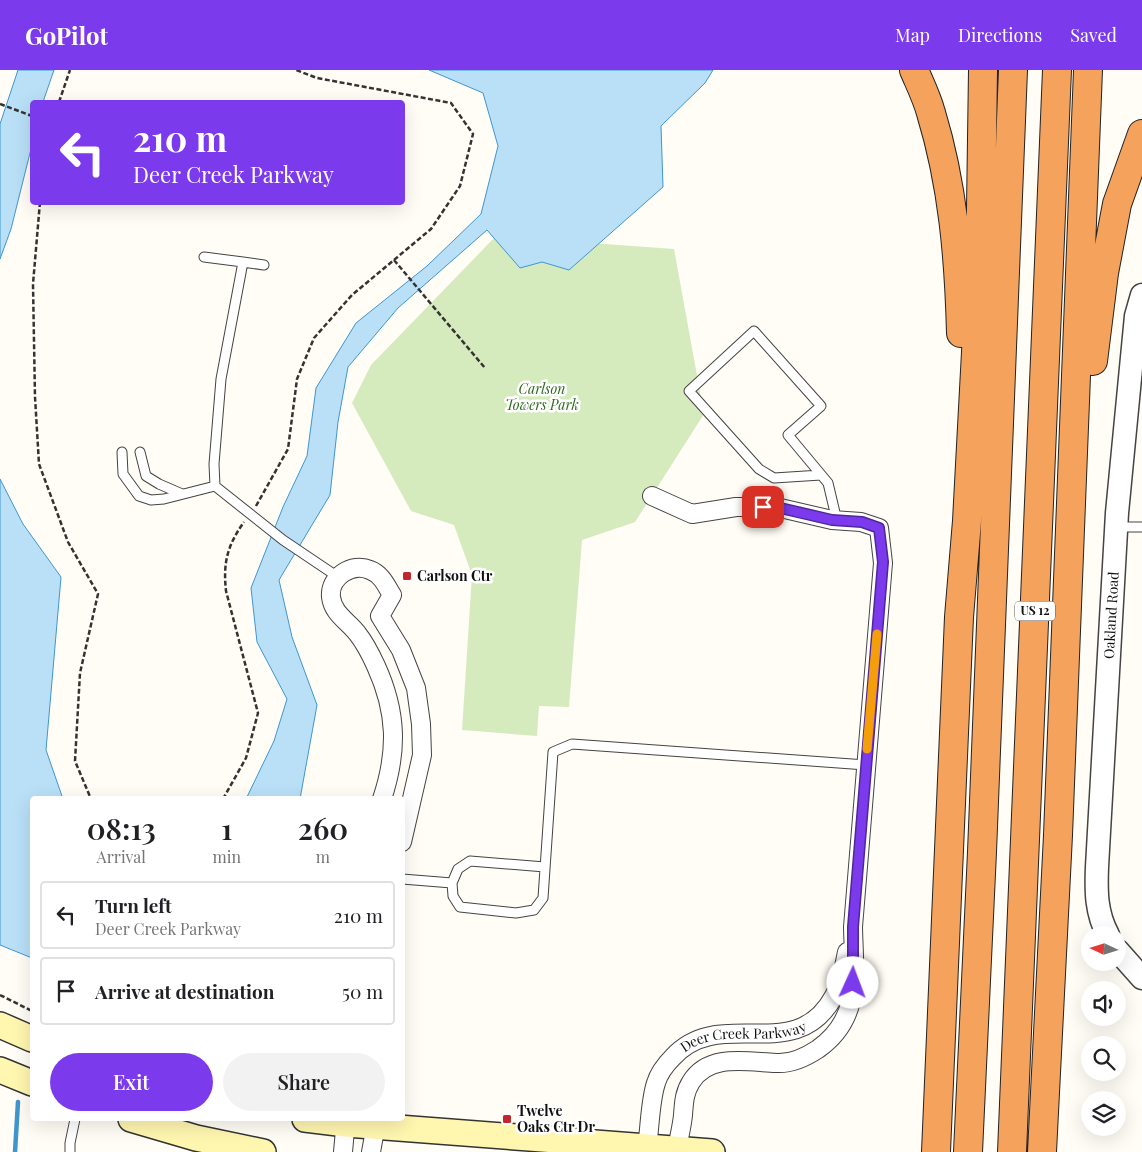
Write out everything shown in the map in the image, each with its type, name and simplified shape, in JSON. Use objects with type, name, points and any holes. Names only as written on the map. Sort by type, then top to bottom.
[{"type":"highway","points":[[914,70],[931,111],[947,176],[959,282],[961,413],[959,617],[936,1152]]},
{"type":"highway","points":[[959,617],[967,521],[979,287],[983,70]]},
{"type":"highway","points":[[968,1152],[1013,70]]},
{"type":"highway","name":"US 12","points":[[1012,1152],[1057,70]]},
{"type":"highway","points":[[1042,1152],[1049,1028],[1088,70]]},
{"type":"highway","points":[[1068,558],[1110,237],[1116,204],[1142,134]]},
{"type":"highway","points":[[1049,1028],[1049,1152]]},
{"type":"highway","points":[[925,1152],[941,1066]]},
{"type":"main road","points":[[0,1026],[30,1038]]},
{"type":"main road","points":[[0,1070],[30,1082]]},
{"type":"main road","points":[[138,1121],[196,1138],[263,1152]]},
{"type":"main road","points":[[346,1121],[377,1122],[647,1149],[712,1152]]},
{"type":"street","name":"Oakland Road","points":[[1104,926],[1098,913],[1096,892],[1116,527],[1136,316],[1142,295]]},
{"type":"street","name":"Deer Creek Parkway","points":[[652,496],[692,514],[736,507],[776,507],[837,521],[862,522],[879,528],[883,562],[853,927],[854,971],[852,995],[847,1018],[828,1042],[811,1054],[795,1060],[778,1063],[728,1060],[712,1065],[700,1072],[692,1080],[686,1091],[676,1150]]},
{"type":"street","points":[[357,633],[380,616],[392,595],[381,577],[369,569],[354,569],[341,574],[333,584],[331,596],[335,611],[357,633],[375,664],[391,707],[394,734],[393,748],[383,796]]},
{"type":"street","points":[[380,616],[401,650],[416,688],[422,724],[422,756],[405,829]]},
{"type":"street","name":"Deer Creek Parkway","points":[[647,1149],[656,1082],[664,1067],[683,1047],[695,1040],[712,1035],[770,1034],[794,1031],[807,1026],[818,1018],[834,996],[839,984],[853,927]]},
{"type":"street","points":[[1128,960],[1142,978]]},
{"type":"street","points":[[343,1152],[346,1121]]},
{"type":"street","points":[[371,1152],[377,1122]]},
{"type":"lane","points":[[204,257],[264,264]]},
{"type":"lane","points":[[243,262],[221,380],[214,464],[215,486],[255,518],[338,578]]},
{"type":"lane","points":[[821,474],[774,478],[759,469],[689,390],[754,331],[821,406],[788,435],[821,474],[828,483],[837,521]]},
{"type":"lane","points":[[122,452],[124,474],[139,496],[151,500],[164,499],[215,486]]},
{"type":"lane","points":[[140,452],[146,476],[182,494]]},
{"type":"lane","points":[[1116,527],[1142,527]]},
{"type":"lane","points":[[546,867],[470,862],[458,869],[452,882],[453,896],[460,907],[516,913],[534,910],[543,898],[546,867],[553,752],[572,744],[866,765]]},
{"type":"lane","points":[[405,879],[452,882]]},
{"type":"lane","points":[[70,1152],[75,1121]]},
{"type":"path","points":[[60,100],[70,70]]},
{"type":"path","points":[[296,70],[317,78],[451,102],[473,134],[460,186],[430,229],[394,260],[485,368]]},
{"type":"path","points":[[0,104],[30,115]]},
{"type":"path","points":[[40,205],[33,284],[35,397],[39,464],[68,542],[98,594],[80,673],[75,761],[90,796]]},
{"type":"path","points":[[0,995],[30,1010]]},
{"type":"green space","name":"Carlson Towers Park","points":[[496,236],[674,249],[704,414],[635,522],[582,540],[569,707],[539,706],[537,736],[462,730],[472,575],[454,525],[411,511],[352,403],[371,365]]},
{"type":"water","points":[[18,70],[54,70],[44,100],[30,100],[30,153],[11,229],[0,259],[0,124]]},
{"type":"water","points":[[429,70],[713,70],[705,83],[661,126],[663,187],[569,270],[542,262],[520,268],[487,230],[398,308],[348,367],[338,422],[330,495],[279,580],[292,637],[317,705],[301,796],[247,796],[274,741],[287,699],[257,642],[251,588],[283,507],[307,456],[316,388],[356,323],[427,266],[481,214],[498,146],[483,93]]},
{"type":"water","points":[[0,479],[23,524],[61,577],[46,750],[62,796],[30,796],[30,957],[0,945]]},
{"type":"waterway","points":[[15,1152],[18,1102]]},
{"type":"slow traffic","points":[[867,749],[877,634]]},
{"type":"place","name":"Carlson Ctr","points":[[407,576]]},
{"type":"place","name":"Twelve Oaks Ctr Dr","points":[[507,1119]]},
{"type":"route","points":[[763,507],[776,507],[832,520],[862,522],[879,528],[883,562],[853,927],[853,983]]}]
